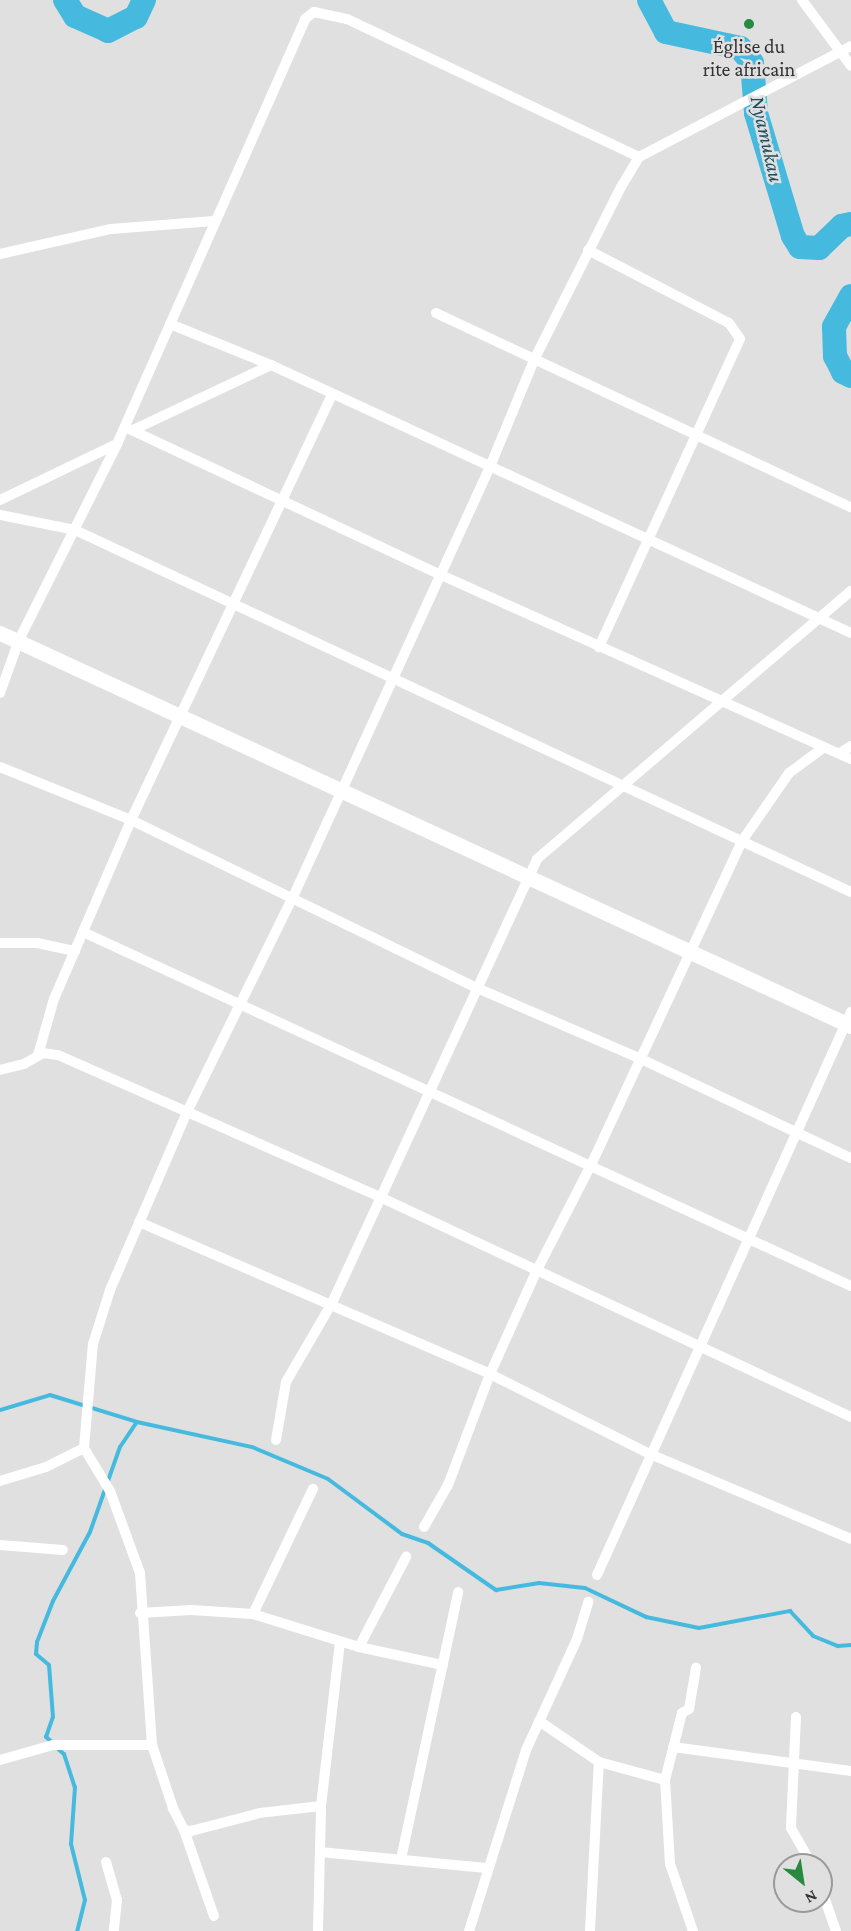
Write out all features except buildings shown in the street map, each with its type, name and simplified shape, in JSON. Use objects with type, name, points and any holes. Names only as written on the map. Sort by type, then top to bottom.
[{"type":"street","points":[[802,0],[838,52],[851,66]]},
{"type":"street","points":[[0,693],[19,640],[117,444],[129,429],[213,220],[276,92],[305,19],[314,12],[347,20],[639,157]]},
{"type":"street","points":[[214,1916],[152,1745],[140,1613],[140,1573],[127,1532],[110,1491],[84,1448],[93,1344],[110,1290],[188,1110],[242,1007],[340,788],[489,469],[535,358],[588,250],[639,157],[759,92],[851,46]]},
{"type":"street","points":[[0,254],[111,229],[213,220]]},
{"type":"street","points":[[588,250],[729,323],[740,339],[599,647]]},
{"type":"street","points":[[436,313],[851,507]]},
{"type":"street","points":[[170,324],[271,365],[331,396],[851,633]]},
{"type":"street","points":[[129,429],[271,365]]},
{"type":"street","points":[[0,1070],[24,1064],[38,1054],[54,999],[131,820],[331,396]]},
{"type":"street","points":[[129,429],[439,574],[851,759]]},
{"type":"street","points":[[0,500],[117,444]]},
{"type":"street","points":[[0,515],[75,530],[391,680],[851,892]]},
{"type":"street","points":[[276,1440],[286,1382],[332,1302],[537,859],[626,787],[722,700],[851,591]]},
{"type":"street","points":[[0,633],[529,875],[690,952],[849,1021],[650,1454],[597,1575]]},
{"type":"street","points":[[840,753],[851,746]]},
{"type":"street","points":[[424,1527],[448,1485],[490,1374],[536,1272],[591,1165],[742,841],[789,773],[823,748]]},
{"type":"street","points":[[0,767],[131,820],[477,988],[639,1058],[851,1158]]},
{"type":"street","points":[[83,932],[851,1286]]},
{"type":"street","points":[[0,943],[37,943],[75,951]]},
{"type":"street","points":[[38,1054],[58,1055],[188,1110],[380,1197],[536,1272],[700,1345],[851,1417]]},
{"type":"street","points":[[139,1221],[332,1302],[490,1374],[650,1454],[851,1539]]},
{"type":"street","points":[[0,1480],[46,1467],[84,1448]]},
{"type":"street","points":[[253,1614],[313,1489]]},
{"type":"street","points":[[0,1545],[63,1550]]},
{"type":"street","points":[[359,1647],[406,1557]]},
{"type":"street","points":[[401,1859],[458,1592]]},
{"type":"street","points":[[469,1931],[486,1868],[539,1721],[577,1639],[588,1602]]},
{"type":"street","points":[[140,1613],[191,1610],[253,1614],[340,1642],[443,1665]]},
{"type":"street","points":[[318,1931],[321,1806],[340,1642]]},
{"type":"street","points":[[693,1931],[670,1864],[665,1780],[682,1713],[689,1709],[696,1668]]},
{"type":"street","points":[[796,1717],[791,1828],[805,1853]]},
{"type":"street","points":[[539,1721],[599,1762],[665,1780]]},
{"type":"street","points":[[0,1760],[53,1745],[152,1745]]},
{"type":"street","points":[[673,1747],[793,1766],[851,1771]]},
{"type":"street","points":[[590,1931],[599,1762]]},
{"type":"street","points":[[184,1830],[191,1831],[260,1813],[321,1806]]},
{"type":"street","points":[[320,1852],[486,1868]]},
{"type":"street","points":[[106,1862],[117,1900],[114,1931]]},
{"type":"street","points":[[830,1913],[836,1931]]},
{"type":"waterway","name":"Nyamukau","points":[[65,0],[75,16],[108,31],[136,17],[144,0]]},
{"type":"waterway","name":"Nyamukau","points":[[649,0],[666,32],[740,48],[752,63],[756,113],[793,236],[800,247],[819,248],[842,226],[851,224]]},
{"type":"waterway","name":"Nyamukau","points":[[851,296],[834,327],[835,356],[843,372],[851,376]]},
{"type":"waterway","points":[[0,1410],[50,1395],[137,1422],[252,1447],[328,1479],[402,1534],[428,1543],[496,1590],[539,1583],[585,1588],[646,1617],[699,1628],[790,1611],[813,1636],[838,1646],[851,1645]]},
{"type":"waterway","points":[[52,1742],[46,1737],[53,1717],[49,1665],[36,1654],[37,1642],[53,1601],[90,1532],[120,1447],[137,1422]]},
{"type":"waterway","points":[[57,1748],[64,1754],[75,1787],[71,1844],[85,1900],[77,1931]]},
{"type":"place","name":"Église du rite africain","points":[[749,24]]}]
